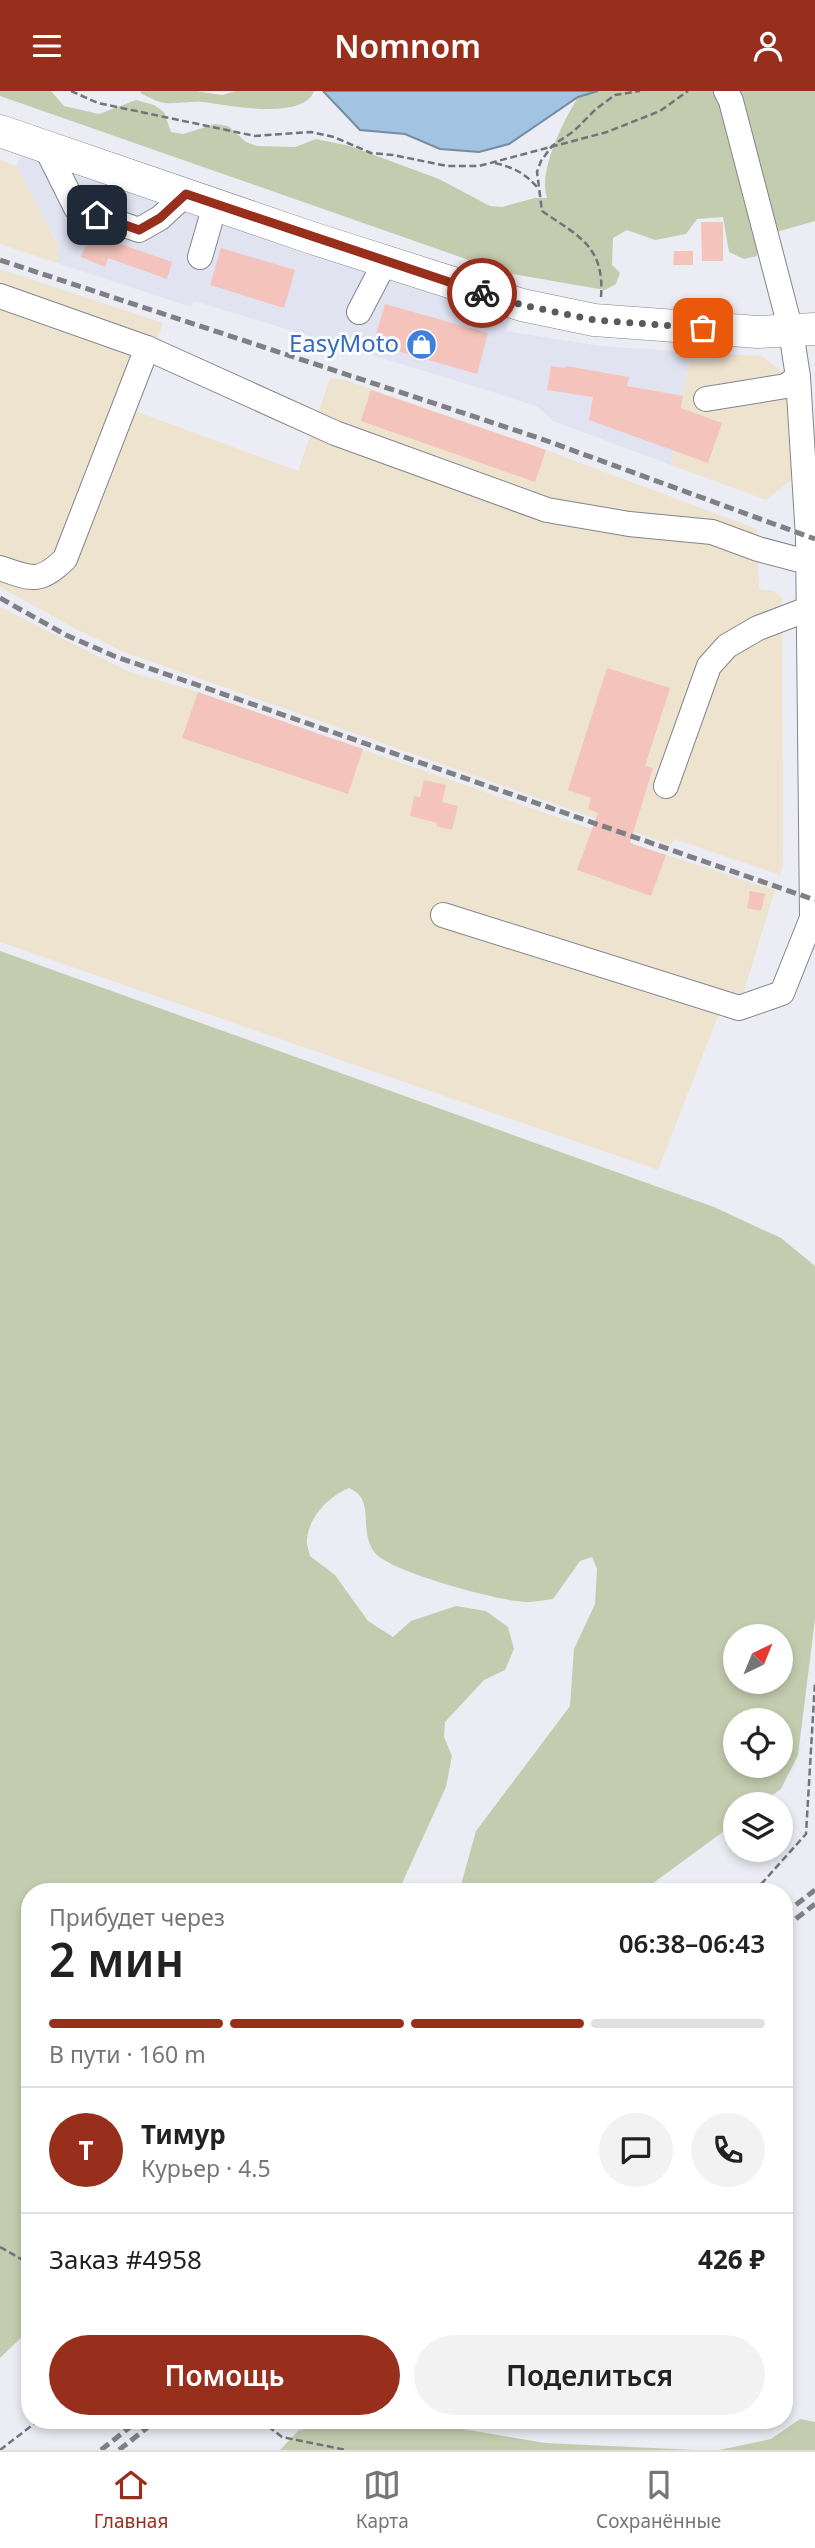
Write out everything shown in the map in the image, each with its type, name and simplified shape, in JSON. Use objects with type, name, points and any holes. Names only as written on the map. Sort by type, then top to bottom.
[{"type":"main road","points":[[0,131],[385,262],[522,305],[594,320],[758,332],[803,330]]},
{"type":"street","points":[[443,915],[739,1008],[782,993],[813,924],[808,609],[810,549],[798,377],[803,330],[726,91]]},
{"type":"street","points":[[45,146],[76,208],[139,230],[160,218],[186,194]]},
{"type":"street","points":[[200,257],[215,205]]},
{"type":"street","points":[[359,312],[385,262]]},
{"type":"street","points":[[0,296],[147,348],[335,433],[547,510],[629,524],[712,532],[758,549],[810,549]]},
{"type":"street","points":[[0,568],[30,579],[51,572],[65,559],[147,348]]},
{"type":"street","points":[[706,399],[786,386],[798,377]]},
{"type":"street","points":[[666,786],[709,666],[727,646],[737,640],[758,628],[808,609]]},
{"type":"path","points":[[71,91],[98,103],[255,136],[311,132],[334,137],[371,153],[447,166],[479,166],[607,132],[660,111],[688,91]]},
{"type":"path","points":[[594,320],[602,295],[600,271],[594,252],[578,234],[542,211],[537,172],[552,146],[574,131],[596,109],[615,95],[640,91]]},
{"type":"path","points":[[491,163],[511,167],[529,178],[537,187]]},
{"type":"path","points":[[762,1883],[806,1834],[815,1682]]},
{"type":"path","points":[[0,2247],[21,2259]]},
{"type":"path","points":[[0,2450],[27,2429]]},
{"type":"path","points":[[272,2429],[282,2437],[346,2450]]},
{"type":"shaded area","points":[[22,153],[509,318],[507,331],[600,346],[691,352],[671,465],[553,421],[538,407],[493,392],[194,301],[191,307],[57,263],[59,246],[16,166]]},
{"type":"shaded area","points":[[0,160],[16,166],[59,247],[57,263],[0,244]]},
{"type":"shaded area","points":[[0,269],[163,323],[135,411],[298,471],[330,378],[345,380],[546,450],[757,529],[759,589],[774,591],[782,598],[783,864],[780,875],[674,839],[671,845],[124,652],[0,587]]},
{"type":"shaded area","points":[[691,352],[762,356],[785,374],[795,477],[766,500],[671,465]]},
{"type":"shaded area","points":[[0,607],[127,671],[198,692],[666,855],[775,890],[737,1014],[720,1011],[658,1170],[0,942]]},
{"type":"green space","points":[[0,91],[51,91],[64,106],[99,114],[136,100],[154,105],[164,112],[171,132],[183,134],[215,124],[228,126],[246,142],[257,146],[295,147],[316,139],[350,146],[439,179],[490,206],[502,207],[535,198],[547,198],[545,187],[549,160],[559,133],[578,97],[598,91],[815,91],[815,221],[757,235],[757,256],[744,259],[729,252],[723,217],[697,219],[686,234],[655,240],[627,230],[613,238],[612,265],[620,273],[616,284],[605,290],[506,273],[0,96]]},
{"type":"green space","points":[[196,91],[222,95],[236,91],[314,91],[307,100],[296,106],[263,109],[203,102],[165,103],[140,93]]},
{"type":"green space","points":[[0,951],[714,1207],[781,1238],[815,1266],[815,1619],[798,1755],[793,1765],[793,1708],[723,1708],[723,1778],[786,1778],[781,1789],[777,1792],[723,1792],[723,1832],[653,1883],[462,1883],[476,1831],[570,1706],[574,1649],[595,1604],[597,1569],[592,1557],[580,1561],[553,1599],[526,1602],[470,1591],[422,1577],[385,1561],[375,1553],[367,1535],[362,1500],[349,1488],[321,1508],[312,1523],[307,1543],[310,1556],[335,1575],[368,1621],[393,1637],[411,1621],[456,1606],[486,1611],[508,1627],[514,1649],[505,1670],[484,1680],[445,1722],[444,1737],[452,1756],[446,1787],[402,1883],[21,1883],[21,2338],[0,2358]]},
{"type":"green space","points":[[800,2419],[815,2422],[815,2450],[719,2450],[771,2439],[786,2429],[793,2429],[793,2424]]},
{"type":"green space","points":[[462,2429],[545,2443],[697,2450],[280,2450],[299,2430]]},
{"type":"water","points":[[323,91],[598,91],[578,97],[509,144],[479,152],[440,149],[405,134],[360,130]]},
{"type":"building","points":[[701,222],[723,222],[723,261],[702,261]]},
{"type":"building","points":[[92,229],[116,238],[115,242],[172,262],[167,279],[108,258],[105,267],[81,257]]},
{"type":"building","points":[[221,248],[295,270],[284,308],[210,285]]},
{"type":"building","points":[[674,251],[693,251],[693,265],[673,265]]},
{"type":"building","points":[[385,304],[488,333],[477,374],[373,344]]},
{"type":"building","points":[[551,366],[629,377],[627,386],[683,396],[681,408],[722,423],[708,463],[589,420],[593,397],[547,390]]},
{"type":"building","points":[[371,390],[546,450],[535,482],[361,421]]},
{"type":"building","points":[[607,668],[670,688],[645,766],[653,768],[630,843],[666,855],[651,896],[577,870],[598,813],[588,809],[591,798],[568,790]]},
{"type":"building","points":[[198,692],[363,749],[348,794],[182,738]]},
{"type":"building","points":[[424,780],[446,785],[442,802],[458,806],[452,830],[410,816],[414,796],[420,797]]},
{"type":"building","points":[[750,891],[765,894],[761,911],[747,908]]},
{"type":"railway","points":[[0,260],[539,438],[815,539]]},
{"type":"railway","points":[[0,598],[66,635],[114,656],[815,900]]},
{"type":"railway","points":[[793,1907],[815,1890]]},
{"type":"railway","points":[[793,1921],[815,1904]]},
{"type":"railway","points":[[101,2450],[128,2429]]},
{"type":"railway","points":[[119,2450],[146,2429]]},
{"type":"way so far","points":[[482,293],[522,305],[594,320],[703,328]]},
{"type":"place","name":"EasyMoto","points":[[422,344]]},
{"type":"route","points":[[97,215],[139,230],[160,218],[186,194],[482,293]]}]
